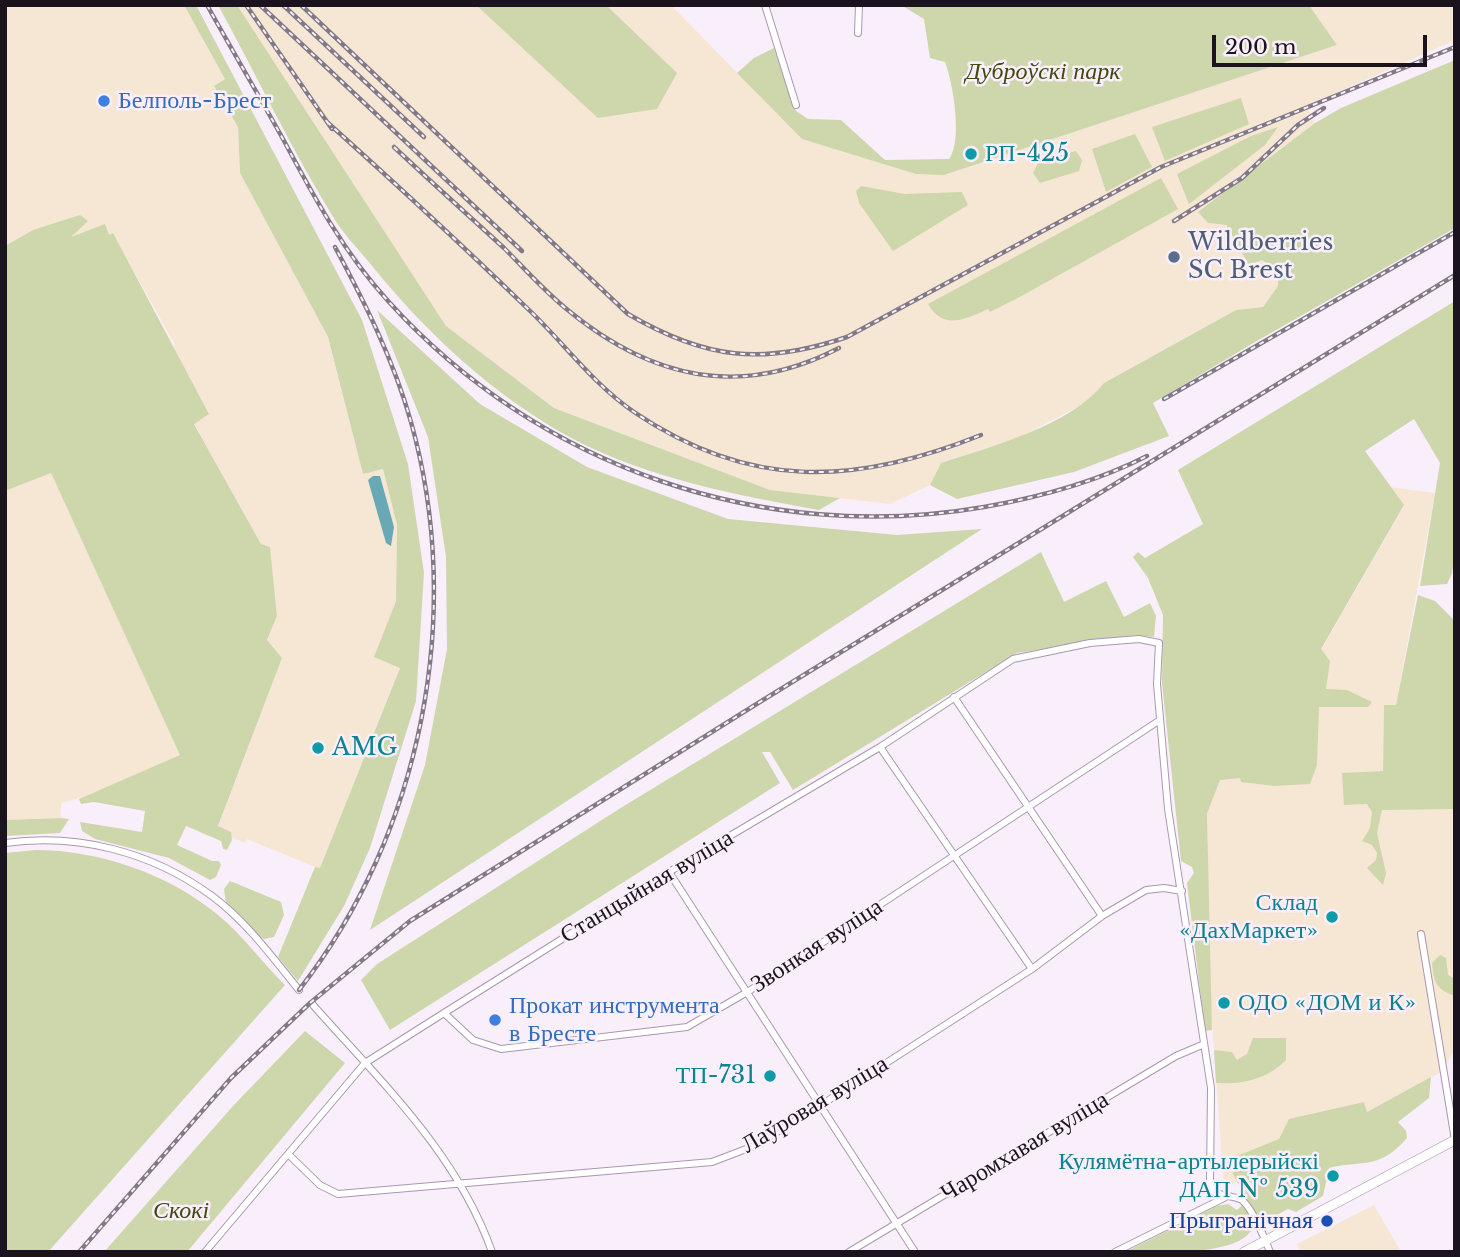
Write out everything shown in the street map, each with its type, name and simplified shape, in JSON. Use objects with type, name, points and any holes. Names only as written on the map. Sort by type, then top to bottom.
[{"type":"main road","points":[[1244,1252],[1455,1140]]},
{"type":"street","points":[[765,5],[796,105]]},
{"type":"street","points":[[858,33],[859,5]]},
{"type":"street","name":"Станцыйная вуліца","points":[[205,1252],[365,1063],[669,872],[880,747],[1013,659],[1090,643],[1139,639],[1159,643],[1157,684],[1160,720]]},
{"type":"street","points":[[954,697],[1102,916]]},
{"type":"street","points":[[1160,720],[1168,809],[1182,891],[1202,1045],[1211,1088],[1210,1182],[1213,1191],[1224,1198],[1240,1199],[1247,1205],[1270,1252]]},
{"type":"street","name":"Звонкая вуліца","points":[[444,1013],[473,1040],[501,1049],[687,1027],[749,991],[1160,720]]},
{"type":"street","points":[[880,747],[1032,969]]},
{"type":"street","points":[[5,843],[70,840],[131,853],[168,869],[214,897],[242,924],[299,990]]},
{"type":"street","points":[[669,872],[749,991],[915,1252]]},
{"type":"street","name":"Лаўровая вуліца","points":[[288,1154],[320,1185],[338,1194],[712,1162],[754,1146],[821,1105],[1032,969],[1102,916],[1146,890],[1164,888],[1182,891]]},
{"type":"street","points":[[1421,934],[1455,1140]]},
{"type":"street","points":[[313,1005],[408,1111],[461,1184],[492,1252]]},
{"type":"street","name":"Чаромхавая вуліца","points":[[849,1252],[1176,1056],[1202,1045]]},
{"type":"street","points":[[1115,1252],[1224,1198]]},
{"type":"shaded area","points":[[5,5],[184,5],[225,79],[214,86],[238,127],[240,173],[328,337],[363,473],[383,469],[397,525],[396,601],[375,657],[400,667],[320,869],[247,839],[245,843],[229,836],[218,827],[282,658],[267,641],[277,616],[270,547],[261,544],[194,423],[209,414],[172,348],[175,345],[113,234],[5,262]]},
{"type":"shaded area","points":[[237,5],[671,5],[802,139],[944,175],[1337,45],[1309,5],[1455,5],[1455,40],[1307,106],[1315,123],[1198,212],[1208,223],[1225,225],[1249,265],[1262,260],[1278,272],[1278,286],[1263,307],[1236,310],[1104,383],[1091,400],[1020,437],[941,463],[930,485],[890,504],[770,490],[554,408],[446,326]]},
{"type":"shaded area","points":[[51,473],[181,756],[83,797],[61,803],[61,818],[5,820],[5,491]]},
{"type":"shaded area","points":[[1389,487],[1435,493],[1396,705],[1384,705],[1382,809],[1455,809],[1455,1048],[1443,1071],[1224,1189],[1210,993],[1207,814],[1220,780],[1302,683],[1404,506]]},
{"type":"shaded area","points":[[1374,1205],[1401,1252],[1301,1252],[1297,1244]]},
{"type":"green space","points":[[184,5],[196,5],[362,320],[408,464],[424,573],[416,701],[370,848],[344,906],[298,981],[278,957],[315,867],[320,868],[400,668],[374,657],[396,601],[397,525],[383,469],[363,474],[328,337],[240,173],[238,127],[214,86],[225,79]]},
{"type":"green space","points":[[218,5],[237,5],[446,326],[554,408],[770,490],[840,498],[819,510],[725,492],[664,475],[604,454],[575,440],[516,404],[489,383],[437,338],[413,313],[339,225],[304,167]]},
{"type":"green space","points":[[476,5],[606,5],[677,73],[657,109],[598,118]]},
{"type":"green space","name":"Дуброўскі парк","points":[[901,5],[1309,5],[1337,45],[944,175],[916,174],[802,139],[737,73],[754,58],[774,48],[796,111],[808,119],[841,120],[885,160],[949,159],[953,151],[956,126],[948,71],[945,62],[930,58],[924,19]]},
{"type":"green space","points":[[1455,60],[1455,228],[1153,403],[1169,436],[1074,472],[957,499],[930,485],[941,463],[1006,442],[1051,423],[1089,398],[1104,383],[1236,310],[1263,307],[1278,286],[1278,272],[1262,260],[1249,265],[1226,225],[1208,223],[1198,212],[1315,123],[1341,108]]},
{"type":"green space","points":[[1241,98],[1249,124],[1165,161],[1152,127]]},
{"type":"green space","points":[[1278,127],[1265,145],[1189,204],[1177,174],[1251,136]]},
{"type":"green space","points":[[1135,134],[1152,167],[1106,192],[1092,149]]},
{"type":"green space","points":[[1076,151],[1082,160],[1079,171],[1040,183],[1033,173],[1039,161]]},
{"type":"green space","points":[[1161,178],[1178,209],[1016,299],[990,312],[988,309],[971,317],[955,320],[940,317],[928,304]]},
{"type":"green space","points":[[861,186],[905,194],[962,192],[968,205],[893,251],[859,203],[856,191]]},
{"type":"green space","points":[[80,215],[88,221],[71,237],[105,224],[109,235],[113,233],[209,414],[194,424],[261,544],[270,547],[277,616],[267,640],[282,658],[218,826],[231,832],[232,840],[227,850],[223,849],[221,841],[186,826],[177,845],[212,861],[219,861],[221,865],[216,877],[210,880],[169,858],[95,839],[82,831],[80,822],[142,832],[145,811],[94,802],[81,804],[79,799],[180,755],[51,473],[5,491],[5,246],[33,230]]},
{"type":"green space","points":[[1455,301],[1455,548],[1452,574],[1447,584],[1420,586],[1440,463],[1414,419],[1365,451],[1404,505],[1321,649],[1330,661],[1326,689],[1347,690],[1372,702],[1368,707],[1319,707],[1317,765],[1310,784],[1274,786],[1241,782],[1240,778],[1220,780],[1207,814],[1212,1030],[1205,1031],[1187,883],[1194,873],[1192,867],[1181,861],[1162,683],[1163,615],[1148,578],[1133,557],[1138,552],[1145,558],[1203,524],[1178,470]]},
{"type":"green space","points":[[377,310],[480,404],[587,467],[728,519],[897,535],[982,529],[370,930],[425,765],[447,649],[446,557],[428,437]]},
{"type":"green space","points":[[1041,552],[1064,602],[1106,581],[1124,617],[1150,603],[1156,616],[1154,637],[1136,635],[1017,653],[793,790],[770,752],[762,752],[780,783],[390,1030],[361,980],[377,964],[619,809]]},
{"type":"green space","points":[[1418,595],[1435,601],[1455,621],[1455,809],[1382,810],[1377,833],[1386,873],[1383,885],[1367,868],[1376,860],[1377,853],[1372,845],[1362,841],[1370,828],[1372,812],[1367,804],[1344,805],[1342,773],[1383,771],[1384,705],[1396,705]]},
{"type":"green space","points":[[69,819],[60,833],[5,836],[5,820]]},
{"type":"green space","points":[[35,850],[84,854],[108,860],[155,876],[178,888],[199,900],[227,923],[285,985],[48,1252],[5,1252],[5,853]]},
{"type":"green space","points":[[230,881],[281,902],[284,915],[274,937],[264,939],[259,936],[226,903],[224,889]]},
{"type":"green space","points":[[1440,955],[1446,958],[1448,975],[1455,979],[1455,996],[1440,988],[1435,980],[1432,963]]},
{"type":"green space","name":"Скокі","points":[[305,1031],[345,1063],[187,1252],[104,1252],[233,1106]]},
{"type":"green space","points":[[1253,1038],[1286,1038],[1286,1060],[1271,1072],[1254,1079],[1216,1083],[1214,1050],[1232,1052],[1237,1060],[1247,1054]]},
{"type":"green space","points":[[1431,1077],[1429,1098],[1398,1122],[1406,1131],[1407,1138],[1397,1148],[1379,1160],[1329,1168],[1323,1196],[1296,1212],[1288,1209],[1253,1228],[1245,1237],[1215,1248],[1176,1252],[1125,1252],[1217,1206],[1228,1204],[1237,1210],[1247,1200],[1233,1174],[1237,1156],[1279,1139],[1289,1119],[1364,1102],[1367,1112]]},
{"type":"water","points":[[373,476],[380,476],[394,527],[391,546],[386,543],[368,480]]},
{"type":"railway","points":[[207,5],[318,203],[358,264],[389,302],[449,360],[514,409],[585,450],[661,481],[739,503],[820,514],[902,516],[984,507],[1068,488],[1147,456]]},
{"type":"railway","points":[[246,5],[332,129]]},
{"type":"railway","points":[[260,5],[522,251]]},
{"type":"railway","points":[[283,5],[424,137]]},
{"type":"railway","points":[[301,5],[628,314],[683,341],[709,349],[761,354],[788,352],[847,337],[1161,167],[1455,47]]},
{"type":"railway","points":[[1174,221],[1242,178],[1298,125],[1324,108]]},
{"type":"railway","points":[[327,122],[503,285],[605,389],[634,412],[677,438],[720,456],[762,467],[804,472],[847,471],[890,464],[935,452],[981,435]]},
{"type":"railway","points":[[394,147],[504,248],[560,304],[600,334],[632,353],[665,366],[698,374],[732,377],[767,373],[803,364],[839,348]]},
{"type":"railway","points":[[1164,399],[1455,232]]},
{"type":"railway","points":[[299,990],[341,928],[376,862],[403,792],[421,719],[432,645],[434,570],[427,495],[411,422],[378,333],[335,247]]},
{"type":"railway","points":[[79,1252],[231,1078],[310,1003],[410,921],[763,700],[1455,275]]},
{"type":"place","name":"Белполь-Брест","points":[[104,101]]},
{"type":"place","name":"РП-425","points":[[971,154]]},
{"type":"place","name":"Wildberries SC Brest","points":[[1174,257]]},
{"type":"place","name":"AMG","points":[[318,748]]},
{"type":"place","name":"Склад «ДахМаркет»","points":[[1332,917]]},
{"type":"place","name":"ОДО «ДОМ и К»","points":[[1224,1003]]},
{"type":"place","name":"Прокат инструмента в Бресте","points":[[495,1020]]},
{"type":"place","name":"ТП-731","points":[[770,1076]]},
{"type":"place","name":"Кулямётна-артылерыйскі ДАП № 539","points":[[1333,1176]]},
{"type":"place","name":"Прыгранічная","points":[[1327,1221]]}]
